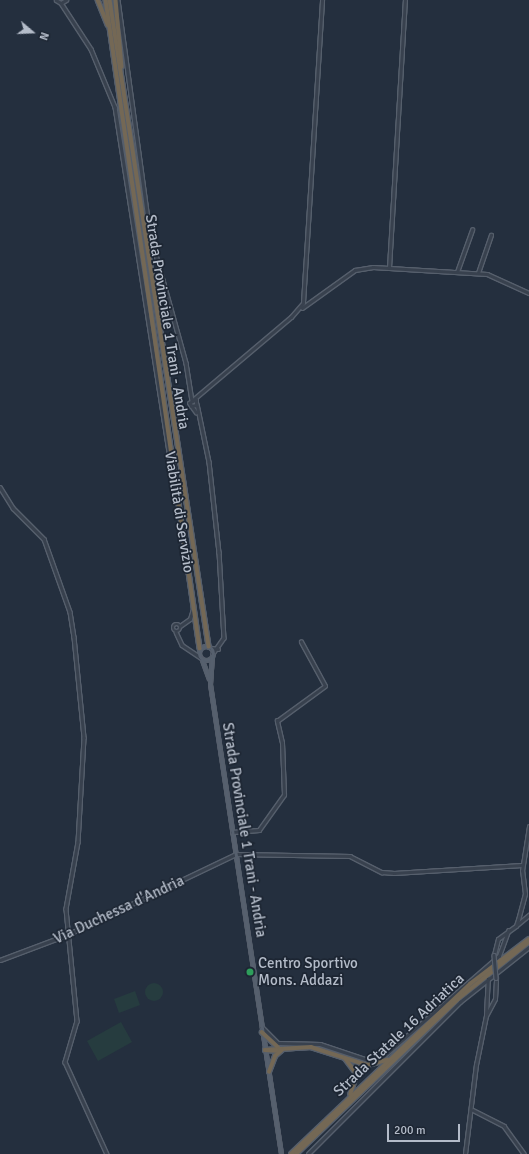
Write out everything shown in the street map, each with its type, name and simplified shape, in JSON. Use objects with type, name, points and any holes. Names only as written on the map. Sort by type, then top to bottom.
[{"type":"highway","points":[[98,0],[112,43]]},
{"type":"highway","name":"Strada Provinciale 1 Trani - Andria","points":[[106,0],[200,648]]},
{"type":"highway","name":"Strada Provinciale 1 Trani - Andria","points":[[110,0],[210,647]]},
{"type":"highway","points":[[117,0],[124,90]]},
{"type":"highway","name":"Strada Statale 16 Adriatica","points":[[291,1154],[470,984],[529,940]]},
{"type":"highway","name":"Strada Statale 16 Adriatica","points":[[296,1154],[458,999],[529,940]]},
{"type":"highway","points":[[262,1032],[281,1049]]},
{"type":"highway","points":[[265,1050],[311,1047],[377,1065],[400,1050]]},
{"type":"highway","points":[[269,1072],[274,1056],[281,1049]]},
{"type":"highway","points":[[327,1120],[356,1085],[355,1069],[343,1056]]},
{"type":"main road","points":[[200,648],[210,647]]},
{"type":"main road","name":"Strada Provinciale 1 Trani - Andria","points":[[210,647],[212,655],[210,684]]},
{"type":"main road","name":"Strada Provinciale 1 Trani - Andria","points":[[200,648],[201,658],[210,684],[281,1154]]},
{"type":"main road","points":[[201,658],[212,655]]},
{"type":"street","points":[[56,0],[61,3],[66,0]]},
{"type":"street","points":[[117,0],[152,247],[186,363],[193,400],[191,406]]},
{"type":"street","points":[[301,308],[322,0]]},
{"type":"street","points":[[389,268],[405,0]]},
{"type":"street","name":"Viabilità di Servizio","points":[[61,3],[91,49],[118,119],[193,604],[190,619],[180,626]]},
{"type":"street","points":[[457,272],[472,230]]},
{"type":"street","points":[[478,273],[491,235]]},
{"type":"street","points":[[193,400],[202,395],[301,308],[355,270],[389,268],[478,273],[529,293]]},
{"type":"street","points":[[202,395],[197,403],[196,413],[213,488],[224,632],[218,649],[212,655]]},
{"type":"street","points":[[193,400],[197,403]]},
{"type":"street","points":[[191,406],[197,403]]},
{"type":"street","points":[[191,406],[196,413]]},
{"type":"street","points":[[0,487],[13,508],[46,544],[70,612],[74,637],[84,738],[78,842],[66,909],[77,1021],[66,1068],[107,1154]]},
{"type":"street","points":[[180,626],[174,626],[182,645],[201,658]]},
{"type":"street","points":[[176,632],[180,626]]},
{"type":"street","points":[[232,832],[259,830],[284,795],[282,743],[277,721],[325,686],[301,642]]},
{"type":"street","points":[[210,647],[218,649]]},
{"type":"street","points":[[516,926],[525,894],[522,865],[529,827]]},
{"type":"street","points":[[236,854],[350,856],[382,872],[394,873],[522,865]]},
{"type":"street","name":"Via Duchessa d'Andria","points":[[0,960],[69,934],[236,854]]},
{"type":"street","points":[[486,1016],[495,999],[496,978],[494,955],[496,944],[508,931],[529,915]]},
{"type":"street","points":[[262,1027],[278,1043],[320,1044],[375,1062],[394,1051],[456,991],[499,956],[508,931]]},
{"type":"street","points":[[308,1154],[387,1073],[488,979],[529,947]]},
{"type":"street","points":[[465,1154],[473,1110],[476,1065],[486,1016],[488,979]]},
{"type":"street","points":[[473,1110],[504,1126],[524,1154]]},
{"type":"green space","points":[[150,983],[158,983],[163,988],[161,999],[158,1001],[150,1001],[145,996],[145,988]]},
{"type":"green space","points":[[135,991],[140,1005],[119,1013],[114,999]]},
{"type":"green space","points":[[121,1022],[132,1042],[98,1061],[87,1041]]},
{"type":"place","name":"Centro Sportivo Mons. Addazi","points":[[250,972]]}]
